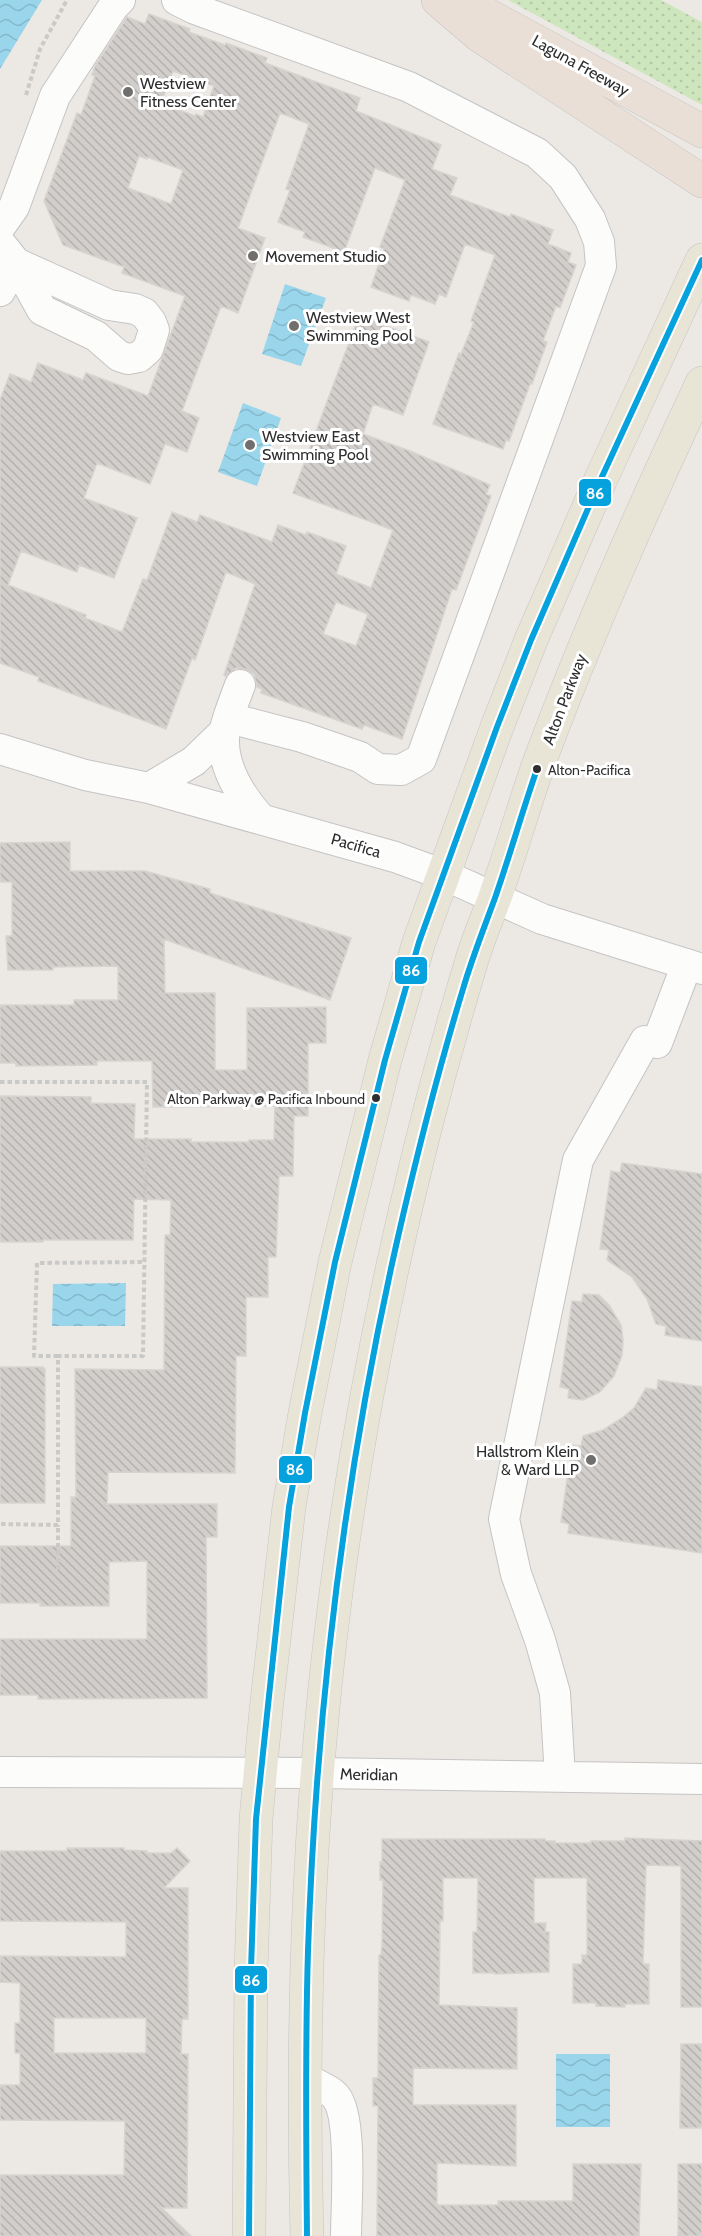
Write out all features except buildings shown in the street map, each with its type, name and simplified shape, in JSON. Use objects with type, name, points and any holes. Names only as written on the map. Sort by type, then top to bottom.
[{"type":"highway","points":[[438,0],[480,36],[702,181]]},
{"type":"highway","name":"Laguna Freeway","points":[[460,0],[702,131]]},
{"type":"main road","points":[[249,2236],[255,1829],[289,1508],[324,1316],[385,1060],[419,942],[531,640],[600,481],[702,260]]},
{"type":"main road","name":"Alton Parkway","points":[[307,2236],[304,2078],[307,1935],[318,1773],[335,1596],[374,1356],[432,1099],[472,959],[540,762],[603,599],[702,383]]},
{"type":"street","points":[[0,227],[14,207],[55,96],[113,7],[120,0]]},
{"type":"street","points":[[177,0],[195,9],[409,87],[537,153],[563,177],[590,219],[598,242],[601,266],[421,759],[401,770],[378,769],[360,757],[302,737],[227,724]]},
{"type":"street","points":[[0,291],[8,253]]},
{"type":"street","points":[[240,685],[227,724],[226,763],[242,797],[260,818]]},
{"type":"street","points":[[149,788],[194,761],[227,724]]},
{"type":"street","name":"Pacifica","points":[[0,749],[85,775],[149,788],[395,856],[444,874],[542,919],[695,966]]},
{"type":"street","points":[[560,1777],[555,1694],[540,1640],[516,1574],[504,1519],[578,1160],[695,966]]},
{"type":"street","name":"Meridian","points":[[0,1772],[318,1773],[702,1779]]},
{"type":"street","points":[[304,2078],[335,2095],[341,2104],[345,2120],[346,2143],[346,2236]]},
{"type":"path","points":[[26,96],[40,49],[67,0]]},
{"type":"path","points":[[0,1082],[147,1082],[145,1262],[143,1356],[34,1356],[37,1263],[145,1262]]},
{"type":"path","points":[[58,1356],[58,1570]]},
{"type":"path","points":[[0,1524],[58,1525]]},
{"type":"green space","points":[[508,0],[661,0],[702,22],[702,105]]},
{"type":"water","points":[[0,0],[42,0],[0,69]]},
{"type":"water","name":"Westview West Swimming Pool","points":[[285,284],[326,298],[301,366],[262,354]]},
{"type":"water","name":"Westview East Swimming Pool","points":[[243,403],[281,418],[257,486],[218,472]]},
{"type":"water","points":[[126,1283],[125,1326],[52,1326],[53,1284]]},
{"type":"water","points":[[556,2054],[610,2054],[610,2127],[556,2127]]},
{"type":"transit line","name":"86","points":[[249,2236],[251,1970],[256,1819],[289,1507],[335,1262],[385,1060],[419,942],[497,727],[531,640],[600,481],[702,260]]},
{"type":"transit line","name":"86","points":[[307,2236],[306,2022],[312,1861],[326,1681],[348,1502],[379,1325],[428,1113],[474,954],[537,769]]},
{"type":"place","name":"Westview Fitness Center","points":[[128,92]]},
{"type":"place","name":"Movement Studio","points":[[253,256]]},
{"type":"place","name":"Westview West Swimming Pool","points":[[294,326]]},
{"type":"place","name":"Westview East Swimming Pool","points":[[250,445]]},
{"type":"place","name":"Alton-Pacifica","points":[[537,769]]},
{"type":"place","name":"Alton Parkway @ Pacifica Inbound","points":[[376,1098]]},
{"type":"place","name":"Hallstrom Klein & Ward LLP","points":[[591,1460]]}]
